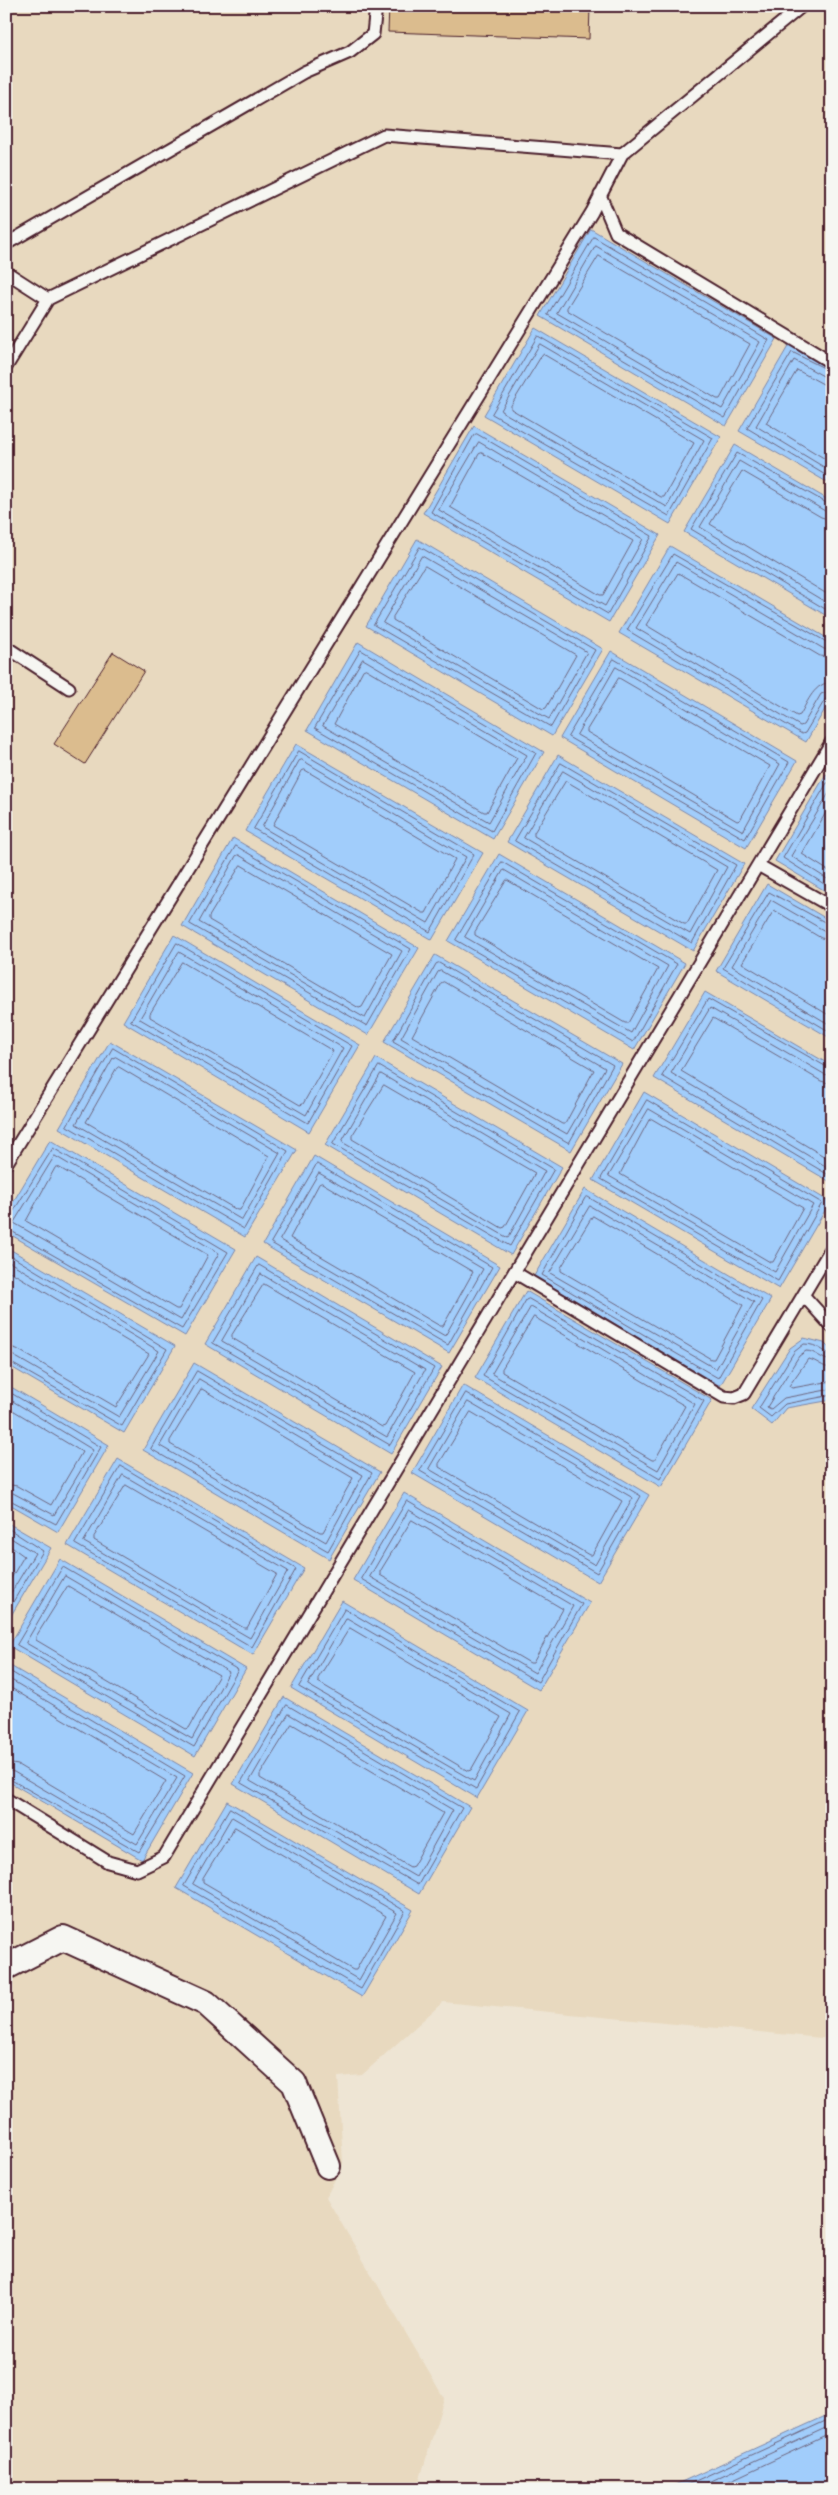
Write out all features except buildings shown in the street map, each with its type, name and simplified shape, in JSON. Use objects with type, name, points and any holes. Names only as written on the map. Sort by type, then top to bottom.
[{"type":"street","points":[[6,1967],[63,1938],[206,2003],[294,2083],[328,2166]]},
{"type":"lane","points":[[6,244],[304,72],[350,52],[373,34],[376,6]]},
{"type":"lane","points":[[6,1164],[600,195],[622,154],[802,6]]},
{"type":"lane","points":[[6,366],[48,299],[384,135],[622,154]]},
{"type":"lane","points":[[600,195],[616,233],[832,363]]},
{"type":"lane","points":[[6,272],[48,299]]},
{"type":"lane","points":[[6,647],[69,688]]},
{"type":"lane","points":[[6,1799],[108,1862],[137,1870],[164,1857],[832,742]]},
{"type":"lane","points":[[758,865],[832,907]]},
{"type":"lane","points":[[514,1272],[724,1398],[734,1398],[744,1394],[832,1248]]},
{"type":"lane","points":[[804,1296],[832,1327]]},
{"type":"shaded area","points":[[6,6],[832,6],[832,2039],[443,2002],[362,2075],[338,2077],[343,2163],[326,2197],[444,2398],[417,2489],[6,2489]]},
{"type":"water","points":[[591,229],[777,339],[726,426],[540,316]]},
{"type":"water","points":[[535,328],[721,437],[670,524],[484,415]]},
{"type":"water","points":[[790,343],[832,368],[832,485],[739,431]]},
{"type":"water","points":[[474,426],[660,535],[609,622],[423,513]]},
{"type":"water","points":[[735,445],[832,502],[832,619],[684,532]]},
{"type":"water","points":[[417,539],[603,649],[552,736],[366,626]]},
{"type":"water","points":[[670,546],[832,641],[832,697],[806,742],[619,633]]},
{"type":"water","points":[[358,642],[544,752],[493,839],[307,730]]},
{"type":"water","points":[[611,651],[797,761],[746,848],[560,738]]},
{"type":"water","points":[[296,744],[483,853],[432,940],[245,831]]},
{"type":"water","points":[[558,755],[744,864],[693,951],[507,842]]},
{"type":"water","points":[[826,774],[832,778],[832,895],[775,861]]},
{"type":"water","points":[[233,838],[419,948],[368,1035],[182,926]]},
{"type":"water","points":[[499,854],[685,963],[634,1050],[448,941]]},
{"type":"water","points":[[767,884],[832,922],[832,1039],[716,971]]},
{"type":"water","points":[[174,935],[360,1045],[309,1132],[123,1022]]},
{"type":"water","points":[[435,955],[622,1064],[571,1151],[384,1042]]},
{"type":"water","points":[[705,992],[832,1066],[832,1183],[654,1078]]},
{"type":"water","points":[[110,1041],[297,1150],[245,1237],[59,1128]]},
{"type":"water","points":[[376,1058],[562,1167],[511,1255],[325,1145]]},
{"type":"water","points":[[644,1092],[830,1202],[779,1289],[593,1180]]},
{"type":"water","points":[[50,1140],[236,1249],[185,1336],[6,1232],[6,1214]]},
{"type":"water","points":[[314,1156],[500,1266],[449,1353],[263,1244]]},
{"type":"water","points":[[585,1189],[771,1299],[720,1386],[534,1276]]},
{"type":"water","points":[[6,1247],[175,1346],[124,1433],[6,1364]]},
{"type":"water","points":[[256,1257],[442,1367],[391,1454],[205,1344]]},
{"type":"water","points":[[526,1291],[712,1400],[661,1487],[475,1378]]},
{"type":"water","points":[[804,1338],[824,1343],[832,1351],[832,1400],[786,1408],[772,1425],[751,1409],[790,1348]]},
{"type":"water","points":[[194,1363],[380,1472],[329,1559],[143,1450]]},
{"type":"water","points":[[6,1384],[109,1445],[58,1532],[6,1502]]},
{"type":"water","points":[[463,1385],[649,1495],[598,1582],[412,1473]]},
{"type":"water","points":[[118,1459],[304,1568],[253,1655],[67,1545]]},
{"type":"water","points":[[404,1493],[590,1603],[539,1690],[353,1580]]},
{"type":"water","points":[[6,1522],[51,1548],[6,1624]]},
{"type":"water","points":[[60,1559],[246,1669],[195,1756],[9,1646]]},
{"type":"water","points":[[342,1601],[528,1711],[477,1798],[291,1688]]},
{"type":"water","points":[[7,1664],[193,1773],[142,1860],[6,1780]]},
{"type":"water","points":[[284,1697],[470,1807],[419,1894],[233,1784]]},
{"type":"water","points":[[227,1801],[413,1910],[362,1997],[176,1888]]},
{"type":"water","points":[[832,2413],[832,2489],[666,2489]]}]
